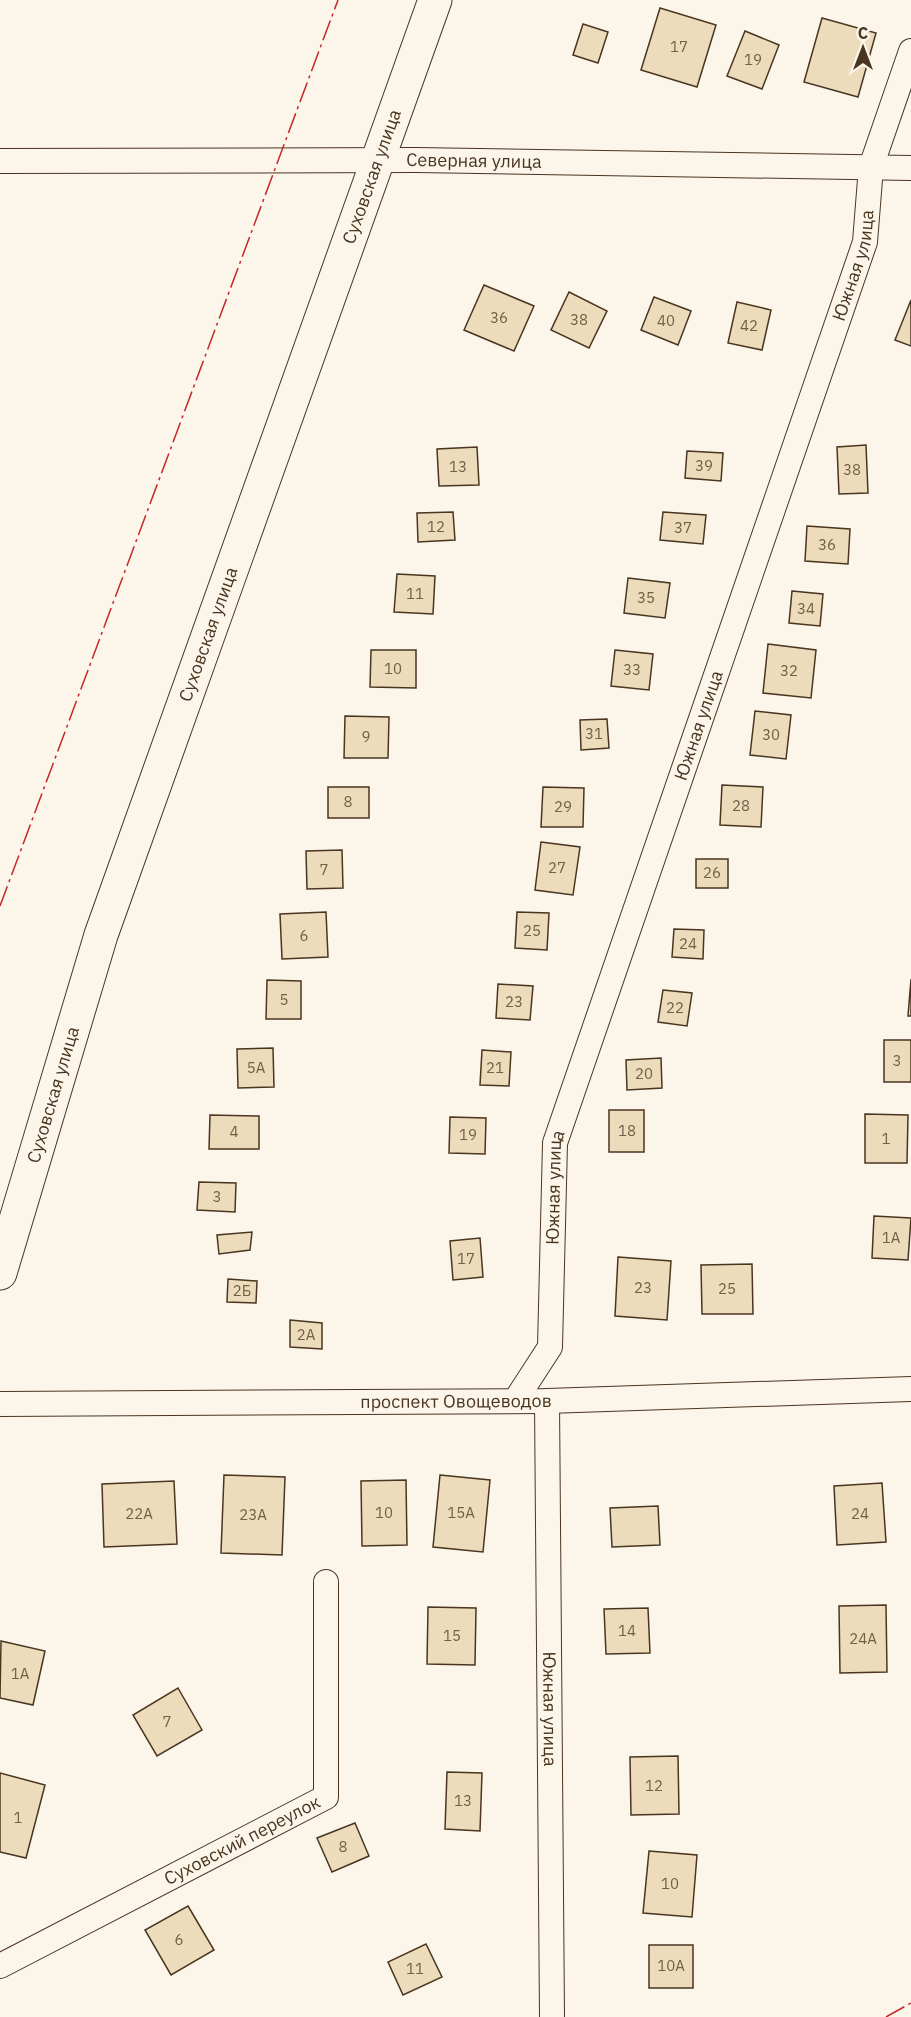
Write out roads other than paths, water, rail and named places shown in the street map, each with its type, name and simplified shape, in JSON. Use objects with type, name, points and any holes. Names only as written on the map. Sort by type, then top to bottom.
[{"type":"street","name":"Суховская улица","points":[[0,1273],[101,935],[435,0]]},
{"type":"street","name":"Южная улица","points":[[515,1401],[550,1347],[555,1143],[865,242],[870,167],[911,51]]},
{"type":"street","name":"Северная улица","points":[[0,161],[378,160],[911,168]]},
{"type":"street","name":"проспект Овощеводов","points":[[0,1404],[547,1401],[911,1389]]},
{"type":"street","name":"Южная улица","points":[[547,1401],[552,2017]]},
{"type":"street","name":"Суховский переулок","points":[[0,1966],[326,1797],[326,1582]]}]
